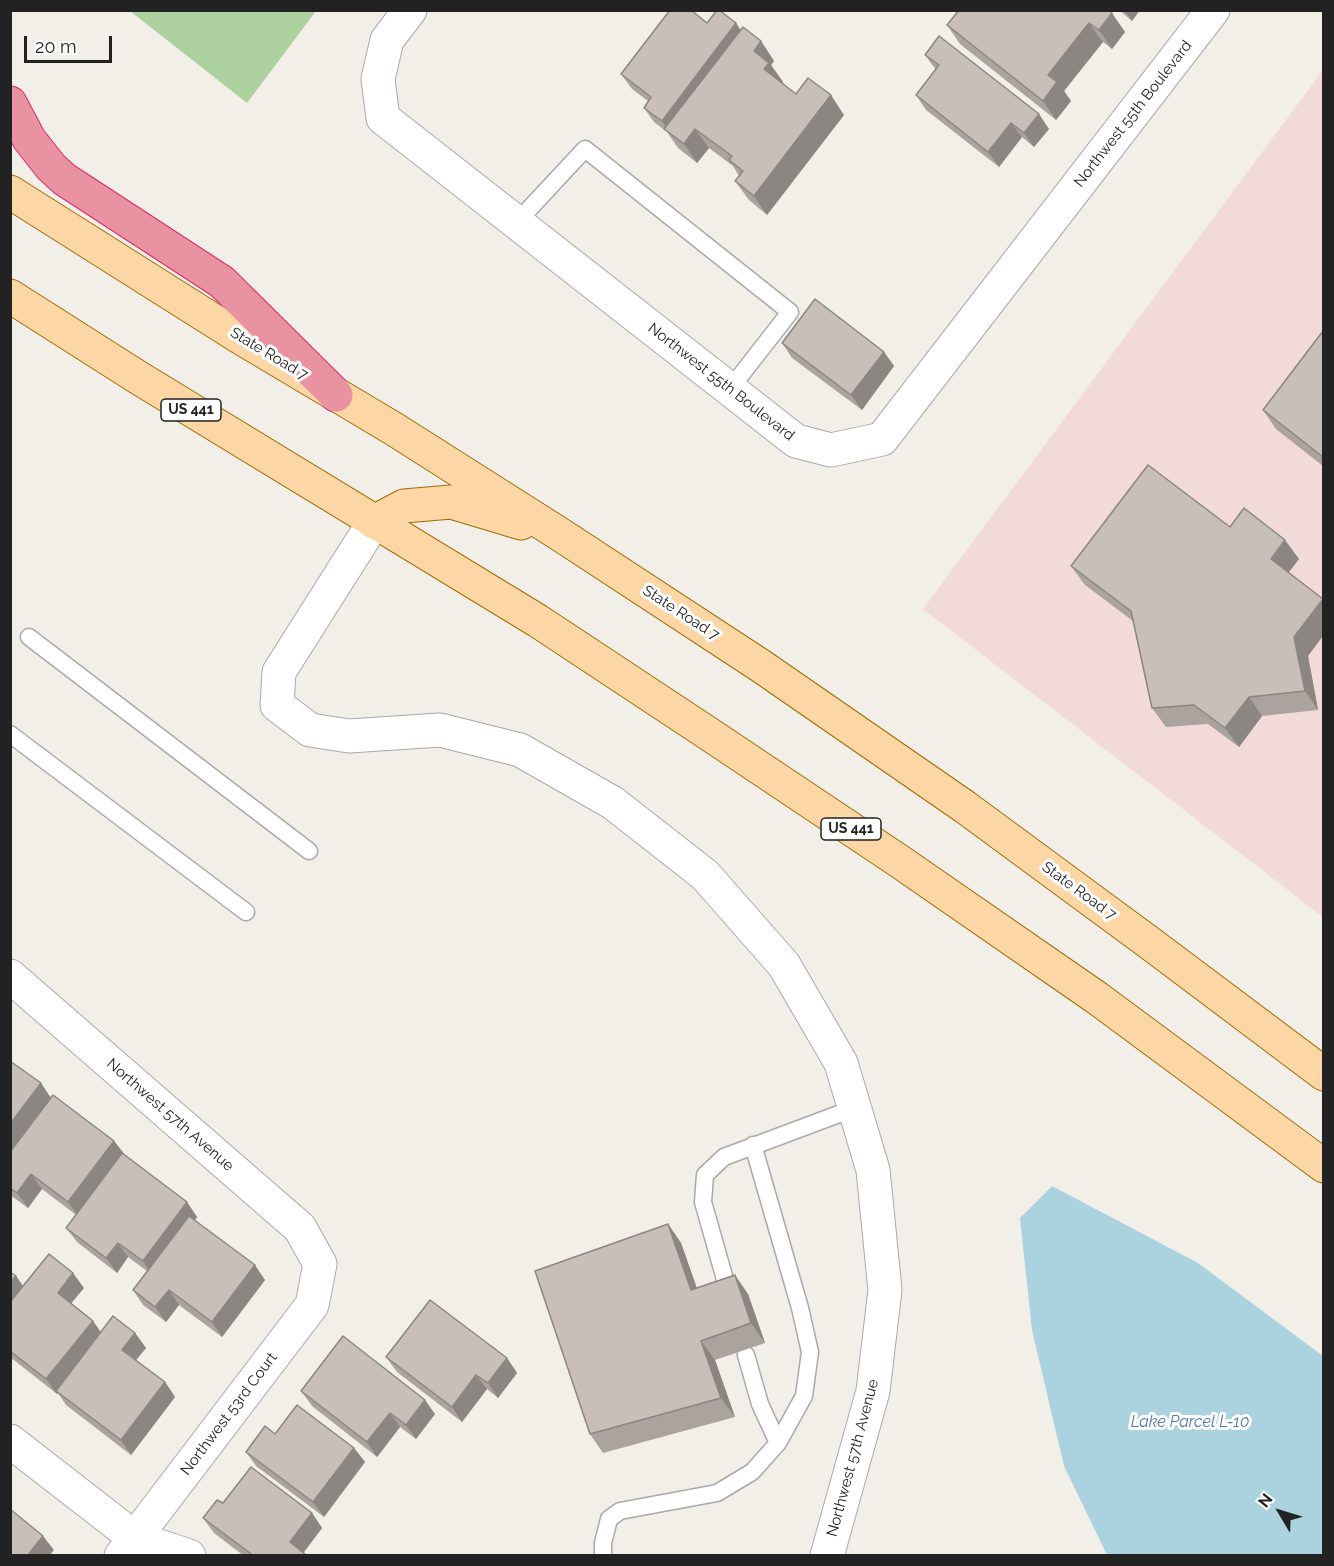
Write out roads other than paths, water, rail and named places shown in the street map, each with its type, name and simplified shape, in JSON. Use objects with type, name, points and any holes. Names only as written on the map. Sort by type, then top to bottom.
[{"type":"highway","points":[[10,103],[29,139],[51,167],[64,179],[222,282],[336,395]]},
{"type":"main road","name":"State Road 7","points":[[10,192],[218,323],[394,429],[761,666],[965,807],[1323,1074]]},
{"type":"main road","name":"US 441","points":[[10,296],[538,621],[899,861],[1097,998],[1323,1166]]},
{"type":"main road","points":[[374,522],[404,506],[452,502],[561,535]]},
{"type":"street","name":"Northwest 55th Boulevard","points":[[410,10],[387,40],[378,79],[383,118],[796,441],[831,450],[882,439],[1213,10]]},
{"type":"street","name":"Northwest 57th Avenue","points":[[374,522],[279,672],[278,705],[310,730],[349,736],[440,730],[520,750],[613,803],[705,875],[784,965],[841,1063],[873,1170],[885,1290],[873,1391],[827,1556]]},
{"type":"street","name":"Northwest 57th Avenue","points":[[10,976],[300,1228],[320,1264]]},
{"type":"street","name":"Northwest 53rd Court","points":[[134,1550],[312,1305],[320,1264]]},
{"type":"street","points":[[10,1441],[134,1550],[189,1556]]},
{"type":"lane","points":[[516,222],[585,149],[790,312],[730,389]]},
{"type":"lane","points":[[29,637],[309,851]]},
{"type":"lane","points":[[10,734],[246,912]]},
{"type":"lane","points":[[730,1297],[703,1202],[705,1176],[724,1157],[855,1108]]},
{"type":"lane","points":[[603,1556],[603,1543],[609,1519],[620,1511],[717,1493],[752,1472],[778,1443],[804,1396],[810,1352],[800,1308],[753,1145]]},
{"type":"lane","points":[[746,1355],[760,1404],[778,1443]]},
{"type":"water","name":"Lake Parcel L-10","points":[[1052,1186],[1198,1263],[1323,1356],[1323,1555],[1107,1555],[1064,1466],[1032,1330],[1020,1218]]}]
